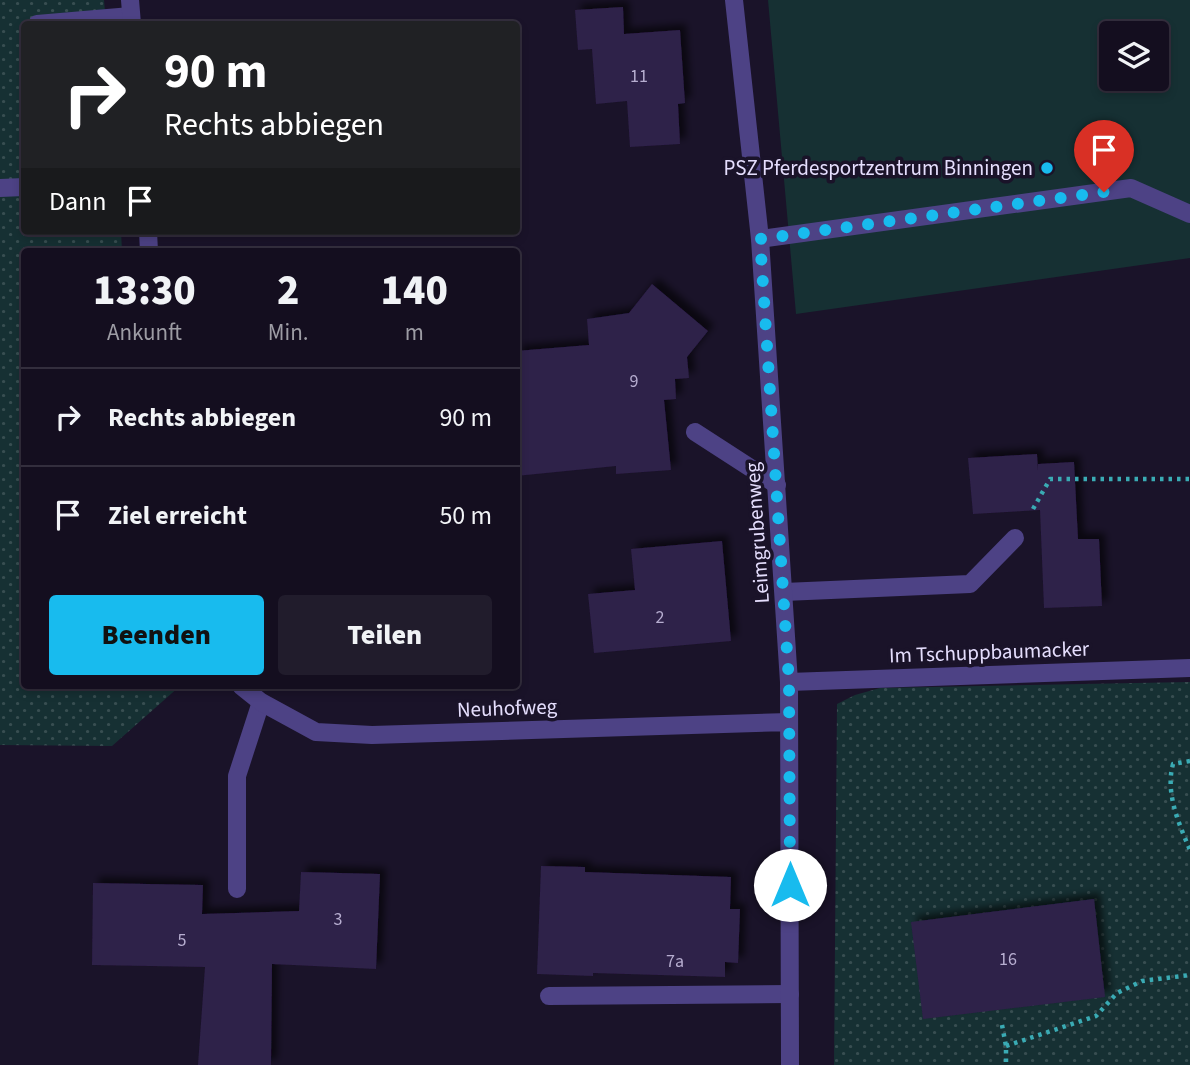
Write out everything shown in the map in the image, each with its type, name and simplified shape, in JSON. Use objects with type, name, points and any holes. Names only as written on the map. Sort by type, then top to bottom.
[{"type":"street","name":"Leimgrubenweg","points":[[734,0],[760,239],[789,682],[790,1065]]},
{"type":"street","points":[[63,21],[131,13]]},
{"type":"street","points":[[0,188],[21,187]]},
{"type":"street","points":[[760,239],[1131,188],[1190,214]]},
{"type":"street","points":[[695,432],[777,485]]},
{"type":"street","points":[[784,592],[970,584],[1015,538]]},
{"type":"street","name":"Im Tschuppbaumacker","points":[[789,682],[1190,668]]},
{"type":"street","name":"Neuhofweg","points":[[245,689],[261,702],[316,732],[372,735],[789,722]]},
{"type":"street","points":[[237,889],[237,776],[261,702]]},
{"type":"street","points":[[549,996],[790,994]]},
{"type":"path","points":[[1015,538],[1051,479],[1190,479]]},
{"type":"path","points":[[1190,761],[1173,764],[1169,778],[1177,820],[1190,850]]},
{"type":"path","points":[[1006,1046],[1096,1016],[1116,993],[1142,981],[1190,975]]},
{"type":"path","points":[[1002,1024],[1006,1065]]},
{"type":"green space","points":[[0,0],[104,0],[106,21],[21,21],[21,235],[121,235],[122,248],[21,248],[21,689],[177,689],[112,746],[0,745]]},
{"type":"green space","points":[[768,0],[1190,0],[1190,258],[796,314]]},
{"type":"green space","points":[[1190,682],[1190,1065],[834,1065],[837,704],[855,695],[880,688]]},
{"type":"building","points":[[623,7],[624,34],[680,30],[685,103],[678,104],[680,144],[630,147],[627,101],[596,104],[592,49],[578,50],[575,10]]},
{"type":"building","points":[[652,284],[708,331],[687,357],[689,378],[675,379],[676,399],[664,400],[671,470],[616,474],[616,466],[520,476],[520,351],[589,345],[587,319],[629,313]]},
{"type":"building","points":[[1037,454],[1038,471],[1038,464],[1074,462],[1078,539],[1099,539],[1102,606],[1044,608],[1040,510],[973,514],[968,458]]},
{"type":"building","points":[[722,541],[731,641],[594,653],[588,594],[635,590],[631,549]]},
{"type":"building","points":[[541,866],[585,867],[585,872],[731,877],[730,909],[740,909],[738,963],[725,962],[725,977],[537,974]]},
{"type":"building","points":[[301,872],[380,874],[376,969],[272,964],[271,1065],[198,1065],[205,967],[92,965],[93,883],[203,885],[202,914],[299,911]]},
{"type":"building","points":[[1094,899],[1105,997],[923,1019],[911,922]]},
{"type":"place","name":"PSZ Pferdesportzentrum Binningen","points":[[1047,168]]},
{"type":"route","points":[[790,885],[789,682],[760,239],[1104,192]]}]
